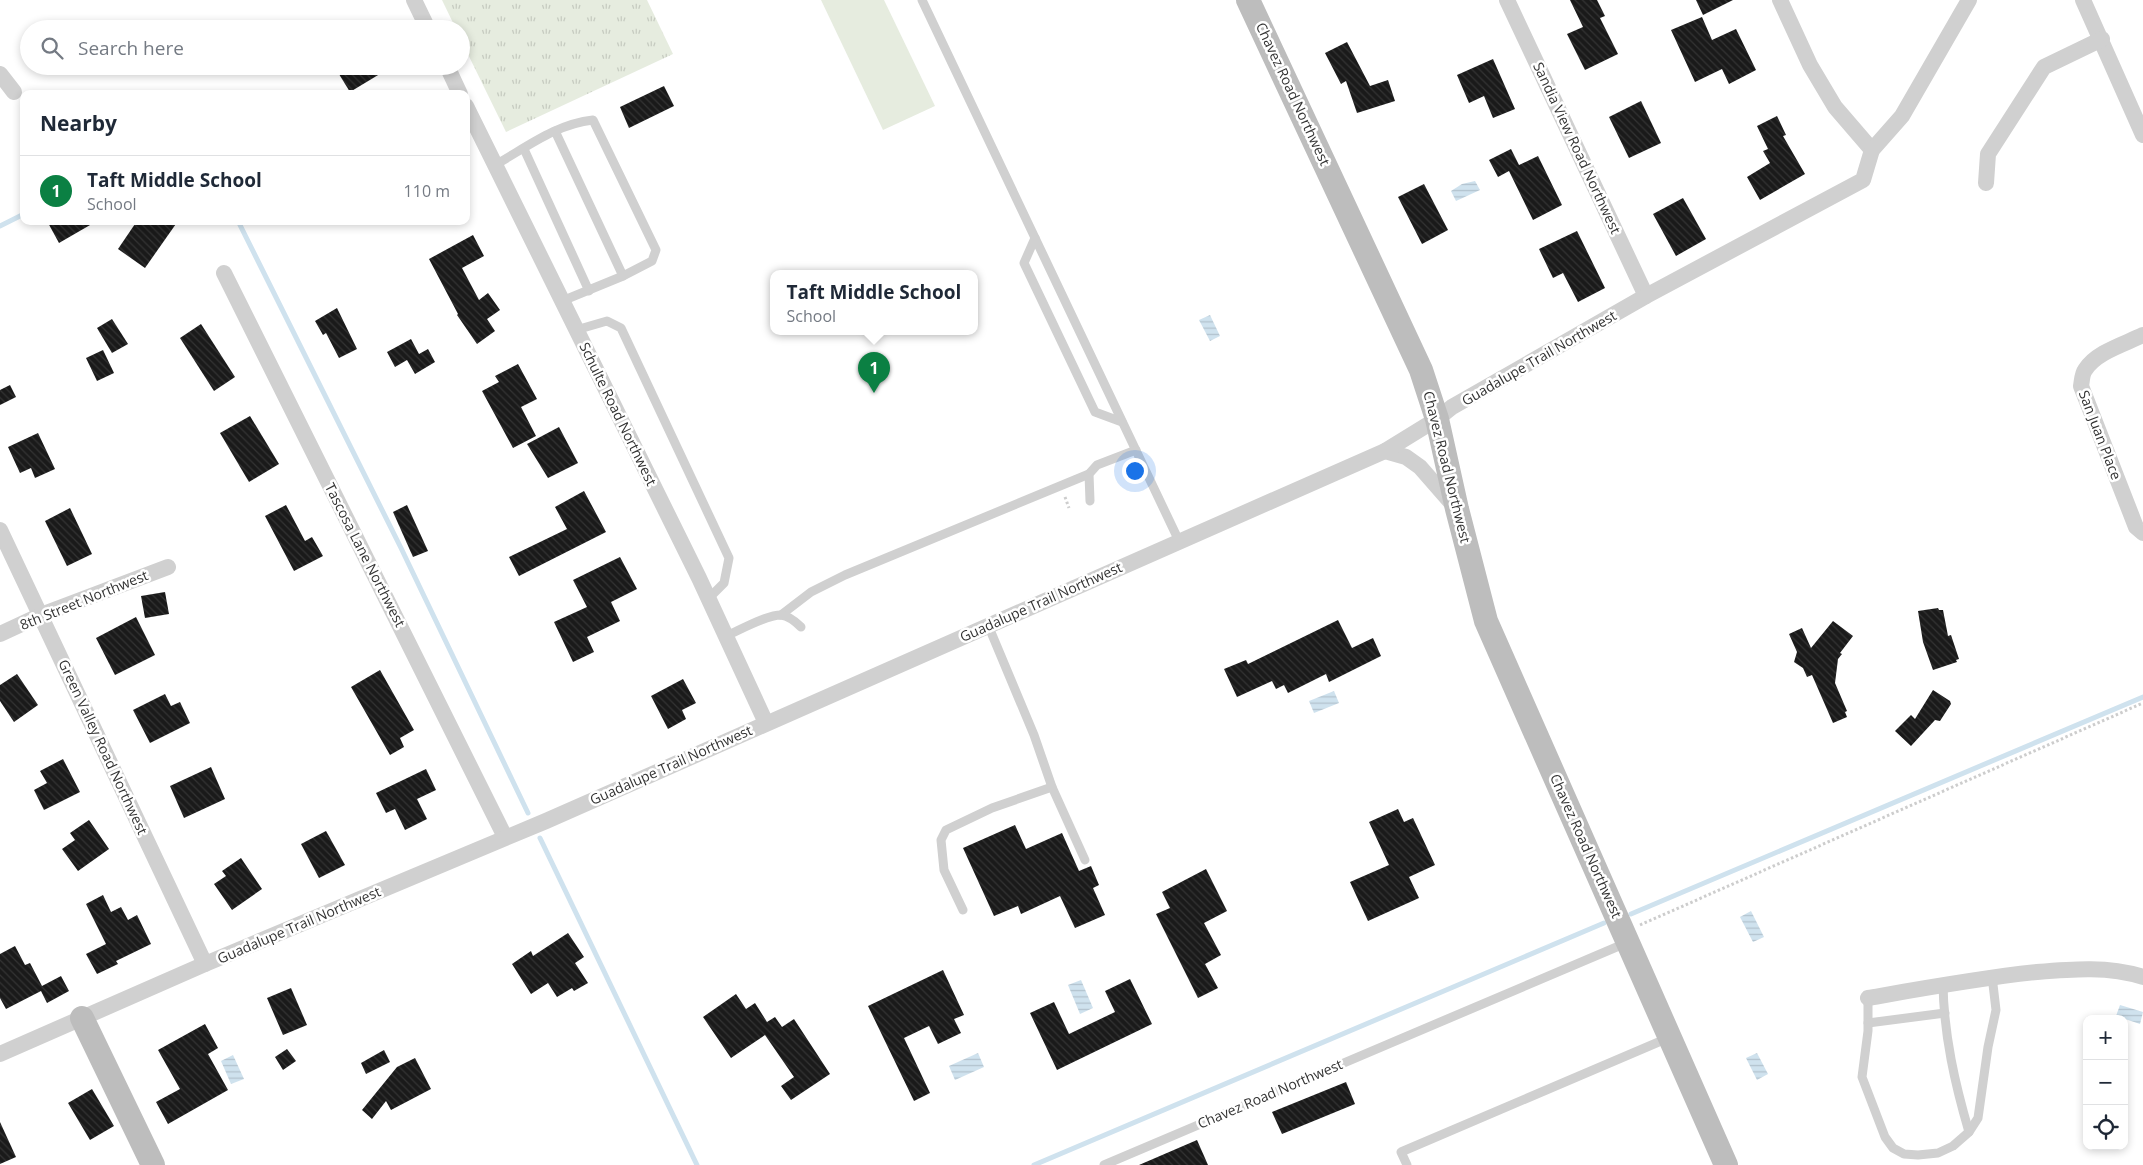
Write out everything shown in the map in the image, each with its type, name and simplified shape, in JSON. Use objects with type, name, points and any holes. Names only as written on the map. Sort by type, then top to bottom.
[{"type":"street","points":[[414,0],[424,20]]},
{"type":"street","name":"Chavez Road Northwest","points":[[1248,0],[1422,370],[1438,419],[1457,509],[1486,621],[1726,1165]]},
{"type":"street","name":"Sandia View Road Northwest","points":[[1507,0],[1646,296]]},
{"type":"street","points":[[1780,0],[1810,66],[1835,107],[1872,150]]},
{"type":"street","name":"Guadalupe Trail Northwest","points":[[0,1054],[205,964],[505,837],[1385,451],[1438,419],[1452,407],[1646,296],[1863,180],[1872,150],[1902,116],[1969,0]]},
{"type":"street","points":[[2083,0],[2143,135]]},
{"type":"street","points":[[1986,183],[1988,154],[2044,67],[2102,40]]},
{"type":"street","points":[[0,74],[14,92]]},
{"type":"street","points":[[450,75],[458,90]]},
{"type":"street","name":"Schulte Road Northwest","points":[[470,114],[726,636],[766,723]]},
{"type":"street","name":"Tascosa Lane Northwest","points":[[224,273],[505,837]]},
{"type":"street","name":"San Juan Place","points":[[2143,335],[2103,354],[2090,363],[2083,371],[2081,386],[2136,527],[2143,533]]},
{"type":"street","points":[[1385,451],[1406,457],[1420,467],[1457,509]]},
{"type":"street","name":"Green Valley Road Northwest","points":[[0,530],[205,964]]},
{"type":"street","name":"8th Street Northwest","points":[[0,634],[41,615],[168,567]]},
{"type":"street","points":[[1868,998],[1992,976],[2080,968],[2128,972],[2143,977]]},
{"type":"street","points":[[82,1018],[153,1165]]},
{"type":"lane","points":[[922,0],[1179,541]]},
{"type":"lane","points":[[495,165],[524,149],[537,139],[576,122],[594,120],[656,250],[652,262],[589,291],[562,301]]},
{"type":"lane","points":[[555,131],[623,276]]},
{"type":"lane","points":[[524,149],[589,291]]},
{"type":"lane","points":[[1035,238],[1024,263],[1028,272],[1095,412],[1122,422]]},
{"type":"lane","points":[[576,330],[607,321],[621,328],[729,558],[724,583],[708,599]]},
{"type":"lane","points":[[726,636],[763,620],[781,615],[811,592],[845,575],[1089,474],[1097,465],[1136,450]]},
{"type":"lane","points":[[1089,474],[1090,501]]},
{"type":"lane","points":[[781,615],[792,619],[802,627]]},
{"type":"lane","points":[[988,625],[1034,735],[1052,786],[1085,860]]},
{"type":"lane","points":[[963,910],[944,870],[941,840],[946,830],[992,808],[1052,786]]},
{"type":"lane","name":"Chavez Road Northwest","points":[[1105,1165],[1627,937]]},
{"type":"lane","points":[[1868,998],[1868,1023],[1862,1078],[1885,1137],[1893,1148],[1904,1154],[1938,1153],[1954,1146],[1970,1132],[1980,1112],[1988,1047],[1996,1010],[1992,976]]},
{"type":"lane","points":[[1943,985],[1956,1089],[1970,1132]]},
{"type":"lane","points":[[1868,1023],[1945,1012]]},
{"type":"lane","points":[[1407,1165],[1401,1152],[1670,1037]]},
{"type":"path","points":[[1627,937],[2143,704]]},
{"type":"green space","points":[[442,0],[647,0],[673,54],[506,132],[470,58],[470,20],[452,20]]},
{"type":"green space","points":[[821,0],[884,0],[935,106],[883,130]]},
{"type":"water","points":[[1475,181],[1480,190],[1456,201],[1451,191],[1462,184]]},
{"type":"water","points":[[1210,315],[1220,336],[1210,341],[1199,320]]},
{"type":"water","points":[[1334,691],[1339,703],[1314,713],[1309,701]]},
{"type":"water","points":[[1751,911],[1764,937],[1753,942],[1740,917]]},
{"type":"water","points":[[1081,980],[1093,1008],[1080,1014],[1068,985]]},
{"type":"water","points":[[2120,1005],[2143,1012],[2140,1024],[2128,1020],[2128,1015],[2116,1015]]},
{"type":"water","points":[[978,1053],[984,1067],[955,1080],[949,1066]]},
{"type":"water","points":[[1757,1053],[1768,1074],[1757,1080],[1746,1058]]},
{"type":"water","points":[[233,1055],[244,1079],[231,1084],[221,1061]]},
{"type":"building","points":[[1570,0],[1597,0],[1605,16],[1600,18],[1618,54],[1585,70],[1567,34],[1583,27]]},
{"type":"building","points":[[1696,0],[1733,0],[1703,15]]},
{"type":"building","points":[[1702,17],[1712,40],[1736,29],[1756,70],[1729,84],[1722,69],[1695,82],[1671,30]]},
{"type":"building","points":[[1347,42],[1370,86],[1388,80],[1395,101],[1357,113],[1346,81],[1341,84],[1325,53]]},
{"type":"building","points":[[1493,59],[1515,109],[1493,118],[1484,96],[1469,103],[1457,75]]},
{"type":"building","points":[[340,75],[378,75],[353,90],[349,90]]},
{"type":"building","points":[[664,86],[674,106],[629,128],[620,107]]},
{"type":"building","points":[[1641,101],[1661,143],[1629,158],[1609,117]]},
{"type":"building","points":[[1777,116],[1786,135],[1783,136],[1805,174],[1760,200],[1747,177],[1770,163],[1763,151],[1768,149],[1757,126]]},
{"type":"building","points":[[1511,149],[1519,165],[1538,156],[1562,205],[1533,220],[1509,171],[1498,177],[1489,160]]},
{"type":"building","points":[[1424,184],[1448,230],[1422,244],[1398,197]]},
{"type":"building","points":[[1683,198],[1706,239],[1676,256],[1653,214]]},
{"type":"building","points":[[49,225],[90,225],[59,243]]},
{"type":"building","points":[[134,225],[175,225],[145,268],[118,249]]},
{"type":"building","points":[[1577,231],[1605,288],[1578,302],[1563,273],[1553,278],[1539,249]]},
{"type":"building","points":[[473,235],[484,256],[462,268],[479,300],[488,293],[500,310],[487,319],[495,331],[477,344],[457,315],[429,259]]},
{"type":"building","points":[[337,308],[357,349],[339,358],[326,333],[323,335],[315,321]]},
{"type":"building","points":[[112,319],[128,344],[112,353],[97,328]]},
{"type":"building","points":[[201,324],[235,377],[214,391],[180,338]]},
{"type":"building","points":[[411,339],[419,354],[428,349],[435,362],[415,374],[407,360],[395,367],[387,352]]},
{"type":"building","points":[[103,350],[114,373],[97,381],[86,358]]},
{"type":"building","points":[[518,364],[537,399],[521,407],[536,436],[513,448],[482,391],[499,382],[495,376]]},
{"type":"building","points":[[10,385],[16,397],[0,405],[0,390]]},
{"type":"building","points":[[250,416],[279,464],[249,482],[220,433]]},
{"type":"building","points":[[559,427],[578,463],[548,478],[527,444]]},
{"type":"building","points":[[38,433],[55,469],[35,478],[31,468],[20,473],[8,447]]},
{"type":"building","points":[[584,491],[606,532],[519,576],[509,557],[567,529],[555,507]]},
{"type":"building","points":[[286,505],[305,541],[312,537],[323,556],[294,571],[265,516]]},
{"type":"building","points":[[407,505],[428,551],[413,557],[393,512]]},
{"type":"building","points":[[70,508],[92,554],[67,566],[45,521]]},
{"type":"building","points":[[620,557],[637,589],[611,602],[620,621],[587,637],[594,652],[573,662],[554,622],[587,607],[573,580]]},
{"type":"building","points":[[165,592],[169,614],[145,618],[141,596]]},
{"type":"building","points":[[1938,608],[1943,610],[1948,636],[1951,635],[1959,659],[1956,660],[1957,662],[1933,670],[1923,642],[1918,611]]},
{"type":"building","points":[[136,617],[155,655],[115,675],[96,638]]},
{"type":"building","points":[[1338,620],[1352,648],[1373,638],[1381,656],[1329,682],[1326,674],[1288,693],[1284,685],[1276,689],[1272,681],[1237,697],[1224,669],[1246,660],[1248,664]]},
{"type":"building","points":[[1833,621],[1853,636],[1840,653],[1842,654],[1838,659],[1835,683],[1847,711],[1845,712],[1847,717],[1833,723],[1812,675],[1807,677],[1803,668],[1794,662],[1797,652],[1789,634],[1802,628],[1811,648]]},
{"type":"building","points":[[380,670],[414,730],[400,738],[404,747],[390,755],[351,687]]},
{"type":"building","points":[[17,674],[38,705],[14,722],[0,701],[0,685]]},
{"type":"building","points":[[683,679],[696,703],[682,710],[686,719],[668,729],[651,696]]},
{"type":"building","points":[[1933,690],[1950,701],[1951,704],[1940,721],[1935,720],[1911,746],[1895,731],[1911,715],[1915,719]]},
{"type":"building","points":[[165,694],[171,706],[180,702],[190,723],[150,743],[133,710]]},
{"type":"building","points":[[63,759],[80,792],[44,810],[34,790],[47,783],[40,771]]},
{"type":"building","points":[[211,767],[225,799],[184,818],[170,786]]},
{"type":"building","points":[[426,769],[436,790],[417,799],[427,819],[405,830],[395,809],[386,813],[376,793]]},
{"type":"building","points":[[1398,809],[1404,822],[1413,818],[1435,865],[1409,877],[1419,898],[1368,921],[1350,882],[1389,865],[1369,822]]},
{"type":"building","points":[[89,820],[109,849],[78,871],[62,849],[75,840],[70,833]]},
{"type":"building","points":[[1015,825],[1026,849],[1062,833],[1079,871],[1091,866],[1099,885],[1093,888],[1105,915],[1075,928],[1060,896],[1021,914],[1018,906],[994,916],[963,848]]},
{"type":"building","points":[[326,831],[345,865],[319,878],[301,844]]},
{"type":"building","points":[[241,858],[262,889],[232,910],[214,884],[226,876],[222,871]]},
{"type":"building","points":[[1206,869],[1227,911],[1204,923],[1221,955],[1205,964],[1218,988],[1198,998],[1156,914],[1170,908],[1162,892]]},
{"type":"building","points":[[103,895],[111,912],[121,907],[128,920],[137,915],[151,944],[116,961],[118,964],[97,974],[86,954],[106,944],[86,904]]},
{"type":"building","points":[[568,933],[584,957],[575,963],[588,983],[574,991],[572,988],[557,997],[548,983],[531,994],[512,964],[531,951],[533,956]]},
{"type":"building","points":[[15,946],[25,965],[30,963],[42,986],[61,976],[69,991],[47,1003],[41,991],[6,1009],[0,998],[0,954]]},
{"type":"building","points":[[943,970],[964,1015],[954,1019],[961,1033],[938,1044],[929,1026],[904,1038],[930,1093],[914,1101],[868,1006]]},
{"type":"building","points":[[1130,979],[1152,1024],[1057,1070],[1030,1013],[1054,1002],[1069,1034],[1115,1012],[1105,991]]},
{"type":"building","points":[[291,988],[307,1025],[283,1035],[267,998]]},
{"type":"building","points":[[736,994],[746,1009],[755,1003],[767,1022],[775,1017],[782,1027],[794,1019],[830,1074],[791,1100],[781,1086],[794,1077],[765,1035],[731,1058],[703,1017]]},
{"type":"building","points":[[205,1024],[218,1048],[208,1054],[228,1090],[168,1124],[156,1102],[180,1089],[158,1050]]},
{"type":"building","points":[[287,1049],[296,1061],[283,1070],[275,1057]]},
{"type":"building","points":[[384,1050],[390,1062],[366,1074],[361,1063]]},
{"type":"building","points":[[415,1058],[431,1089],[391,1110],[386,1101],[372,1119],[362,1110],[397,1067]]},
{"type":"building","points":[[1346,1082],[1355,1104],[1282,1134],[1272,1112]]},
{"type":"building","points":[[92,1089],[114,1126],[90,1140],[68,1103]]},
{"type":"building","points":[[0,1122],[16,1157],[0,1164]]},
{"type":"building","points":[[1197,1140],[1208,1165],[1139,1165]]},
{"type":"waterway","points":[[0,226],[20,216]]},
{"type":"waterway","points":[[240,225],[401,548],[528,813]]},
{"type":"waterway","points":[[1631,914],[2143,697]]},
{"type":"waterway","points":[[540,838],[697,1165]]},
{"type":"waterway","points":[[1034,1165],[1604,923]]},
{"type":"place","name":"Taft Middle School","points":[[874,393]]}]
